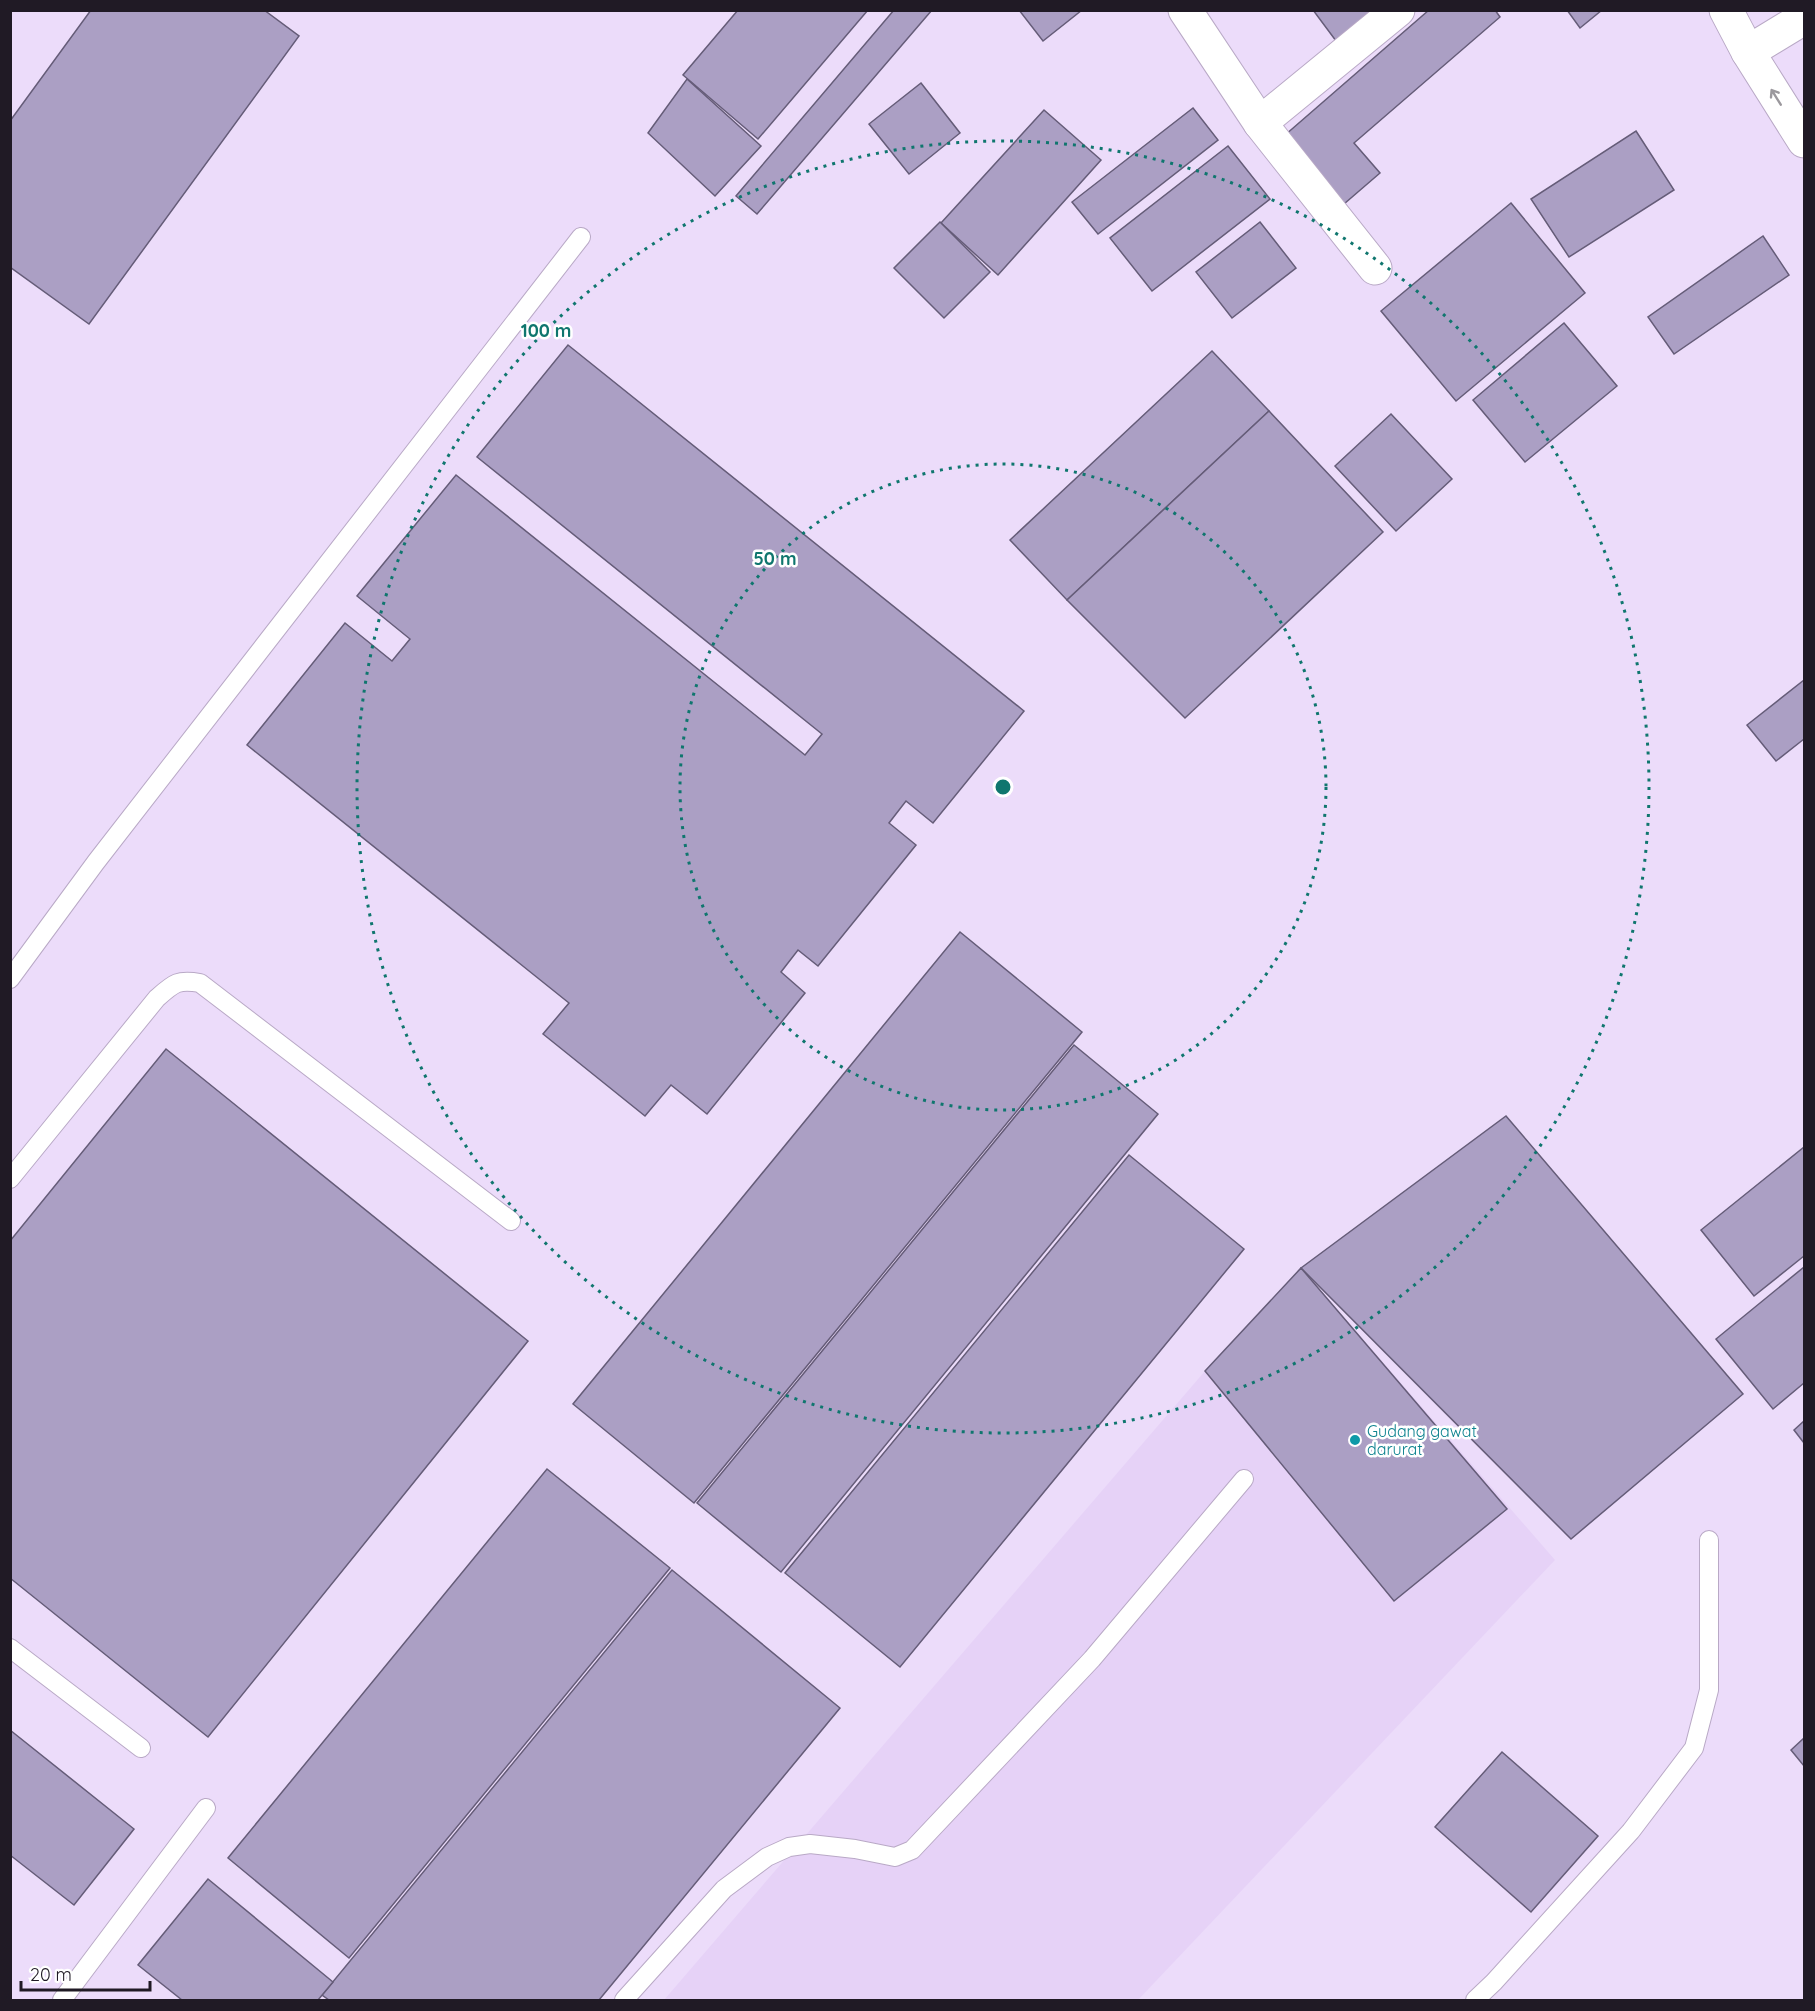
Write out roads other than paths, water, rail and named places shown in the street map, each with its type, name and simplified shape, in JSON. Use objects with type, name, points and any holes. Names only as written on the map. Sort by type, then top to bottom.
[{"type":"street","points":[[1185,10],[1260,123],[1375,268]]},
{"type":"street","points":[[1260,123],[1398,10]]},
{"type":"street","points":[[1730,12],[1748,52],[1804,141]]},
{"type":"street","points":[[1748,52],[1804,18]]},
{"type":"lane","points":[[10,979],[96,862],[581,237]]},
{"type":"lane","points":[[10,1179],[157,998],[174,983],[186,981],[201,983],[511,1221]]},
{"type":"lane","points":[[624,2001],[724,1889],[767,1857],[789,1847],[810,1844],[855,1849],[895,1857],[912,1850],[1092,1659],[1244,1479]]},
{"type":"lane","points":[[1475,2001],[1631,1831],[1694,1748],[1709,1690],[1710,1540]]},
{"type":"lane","points":[[10,1648],[141,1748]]},
{"type":"lane","points":[[62,2001],[206,1808]]},
{"type":"place","name":"Gudang gawat darurat","points":[[1355,1440]]}]
